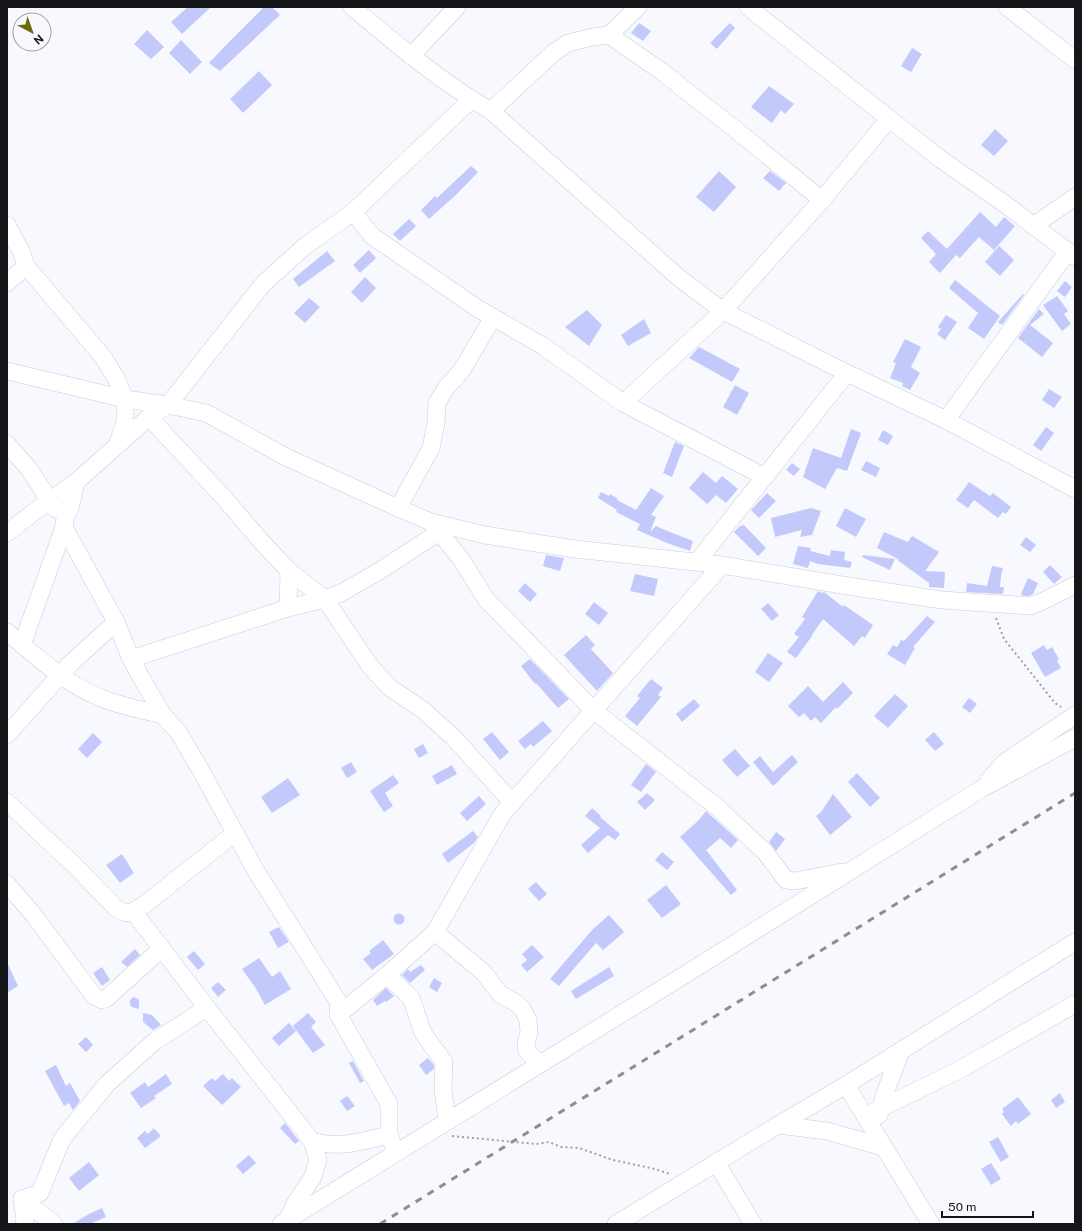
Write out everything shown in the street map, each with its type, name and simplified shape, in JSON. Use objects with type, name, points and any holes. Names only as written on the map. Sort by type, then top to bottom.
[{"type":"street","points":[[352,7],[411,56],[471,100],[492,111],[678,276],[722,310],[847,373],[946,420],[1075,489]]},
{"type":"street","points":[[411,56],[457,7]]},
{"type":"street","points":[[492,111],[553,53],[568,43],[609,35],[638,7]]},
{"type":"street","points":[[1007,7],[1075,60]]},
{"type":"street","points":[[751,8],[939,158],[1005,204],[1072,254],[946,420]]},
{"type":"street","points":[[609,35],[685,90],[822,200]]},
{"type":"street","points":[[7,533],[76,482],[149,417],[168,404],[263,284],[304,247],[352,212],[471,100]]},
{"type":"street","points":[[623,403],[722,310],[822,200],[889,119]]},
{"type":"street","points":[[1033,226],[1075,197]]},
{"type":"street","points":[[352,212],[372,236],[477,308],[543,346],[623,403],[765,477]]},
{"type":"street","points":[[7,225],[21,251],[26,266],[102,357],[116,378],[125,399],[125,422],[117,446]]},
{"type":"street","points":[[7,283],[26,266]]},
{"type":"street","points":[[398,508],[431,448],[436,423],[437,403],[446,388],[462,370],[493,317]]},
{"type":"street","points":[[7,371],[125,399],[168,404],[206,413],[286,457],[398,508],[435,527],[575,549],[722,565],[942,600],[1030,606],[1075,585]]},
{"type":"street","points":[[697,562],[847,373]]},
{"type":"street","points":[[149,417],[289,571],[325,599],[370,666],[389,687],[423,710],[453,737],[512,802]]},
{"type":"street","points":[[7,444],[29,469],[43,490],[48,502],[64,522],[116,622],[142,681],[164,715],[179,733],[200,768],[256,871],[338,1004],[338,1014],[389,1104],[390,1135],[396,1153]]},
{"type":"street","points":[[22,645],[70,508],[76,482]]},
{"type":"street","points":[[131,659],[288,608],[325,599],[341,593],[359,583],[435,527]]},
{"type":"street","points":[[435,527],[461,559],[486,598],[593,710],[718,807],[765,852],[786,880],[795,881],[852,870]]},
{"type":"street","points":[[338,1014],[387,975],[436,932],[503,813],[722,565]]},
{"type":"street","points":[[288,608],[289,571]]},
{"type":"street","points":[[7,735],[70,664],[116,622]]},
{"type":"street","points":[[7,632],[60,676],[98,697],[164,715]]},
{"type":"street","points":[[981,789],[1005,762],[1074,716]]},
{"type":"street","points":[[1053,750],[1055,729]]},
{"type":"street","points":[[284,1222],[981,789],[1075,738]]},
{"type":"street","points":[[7,802],[74,865],[116,908],[125,913],[131,913],[144,905],[235,833]]},
{"type":"street","points":[[7,884],[33,914],[94,996],[102,1000],[107,998],[161,948]]},
{"type":"street","points":[[133,911],[312,1141],[318,1159],[313,1176],[284,1222]]},
{"type":"street","points":[[436,932],[483,972],[500,994],[516,1003],[523,1010],[528,1020],[529,1033],[526,1044],[527,1051],[540,1064]]},
{"type":"street","points":[[616,1224],[716,1162],[846,1085],[1075,942]]},
{"type":"street","points":[[387,975],[411,998],[423,1033],[444,1062],[444,1090],[447,1122]]},
{"type":"street","points":[[865,1116],[961,1069],[1075,1004]]},
{"type":"street","points":[[22,1199],[40,1193],[62,1139],[107,1084],[154,1041],[207,1008]]},
{"type":"street","points":[[880,1141],[880,1109],[901,1051]]},
{"type":"street","points":[[846,1085],[931,1224]]},
{"type":"street","points":[[778,1125],[827,1131],[880,1141]]},
{"type":"street","points":[[312,1141],[322,1144],[336,1145],[354,1144],[390,1135]]},
{"type":"street","points":[[716,1162],[753,1224]]},
{"type":"street","points":[[22,1199],[25,1220],[24,1224]]},
{"type":"street","points":[[22,1199],[54,1224]]},
{"type":"path","points":[[990,603],[1004,639],[1055,703],[1074,716]]},
{"type":"path","points":[[426,1134],[536,1144],[549,1142],[561,1147],[579,1148],[613,1160],[655,1169],[688,1180]]},
{"type":"building","points":[[188,7],[211,7],[182,34],[171,22]]},
{"type":"building","points":[[264,7],[272,7],[280,15],[220,71],[209,63],[230,41]]},
{"type":"building","points":[[639,23],[651,31],[643,41],[631,33]]},
{"type":"building","points":[[730,23],[735,28],[717,49],[710,43]]},
{"type":"building","points":[[147,30],[164,47],[151,59],[134,44]]},
{"type":"building","points":[[181,40],[202,62],[190,74],[169,53]]},
{"type":"building","points":[[912,48],[922,54],[911,72],[901,66]]},
{"type":"building","points":[[259,71],[272,85],[243,113],[230,99]]},
{"type":"building","points":[[769,86],[794,104],[785,114],[781,110],[772,123],[751,107]]},
{"type":"building","points":[[995,129],[1008,141],[994,156],[981,145]]},
{"type":"building","points":[[471,166],[478,172],[458,193],[429,219],[421,210],[435,196],[437,198]]},
{"type":"building","points":[[719,171],[736,187],[714,212],[696,197]]},
{"type":"building","points":[[770,171],[786,183],[779,191],[763,178]]},
{"type":"building","points":[[980,212],[996,227],[1004,217],[1015,226],[994,250],[979,237],[960,258],[956,255],[940,273],[929,262],[936,254],[921,238],[928,231],[947,249]]},
{"type":"building","points":[[409,219],[416,226],[400,241],[393,234]]},
{"type":"building","points":[[999,246],[1014,260],[1000,276],[985,262]]},
{"type":"building","points":[[369,250],[376,258],[360,273],[353,265]]},
{"type":"building","points":[[327,251],[335,261],[299,287],[293,279]]},
{"type":"building","points":[[365,277],[376,288],[362,303],[351,292]]},
{"type":"building","points":[[955,280],[1000,316],[984,339],[968,328],[978,313],[949,288]]},
{"type":"building","points":[[1065,281],[1072,287],[1065,297],[1057,291]]},
{"type":"building","points":[[1023,294],[1024,295],[1002,325],[998,322]]},
{"type":"building","points":[[1057,296],[1068,311],[1064,314],[1071,324],[1062,331],[1043,305]]},
{"type":"building","points":[[309,298],[320,307],[305,323],[294,313]]},
{"type":"building","points":[[1039,309],[1044,314],[1030,325],[1053,343],[1042,357],[1018,338]]},
{"type":"building","points":[[587,310],[602,325],[589,346],[565,327]]},
{"type":"building","points":[[946,315],[957,322],[945,340],[937,334],[941,329],[938,327]]},
{"type":"building","points":[[644,319],[651,333],[628,346],[621,335]]},
{"type":"building","points":[[905,339],[921,347],[911,367],[920,373],[910,390],[902,386],[903,383],[890,378],[896,363],[893,362]]},
{"type":"building","points":[[699,347],[740,369],[732,382],[689,358]]},
{"type":"building","points":[[735,385],[749,393],[737,415],[723,407]]},
{"type":"building","points":[[1049,389],[1062,397],[1054,408],[1042,400]]},
{"type":"building","points":[[1046,427],[1054,433],[1041,451],[1033,445]]},
{"type":"building","points":[[851,429],[861,433],[847,471],[837,468],[825,489],[803,477],[813,448],[841,458]]},
{"type":"building","points":[[883,430],[893,436],[888,445],[878,440]]},
{"type":"building","points":[[675,442],[684,446],[672,477],[663,473]]},
{"type":"building","points":[[866,461],[880,468],[876,477],[861,470]]},
{"type":"building","points":[[792,463],[800,469],[794,476],[786,470]]},
{"type":"building","points":[[703,472],[716,483],[722,476],[738,489],[726,503],[716,495],[707,504],[689,488]]},
{"type":"building","points":[[969,482],[990,496],[993,493],[1011,507],[1006,514],[1003,512],[998,518],[974,500],[968,508],[956,500]]},
{"type":"building","points":[[651,488],[664,496],[651,515],[656,517],[650,532],[656,526],[693,541],[690,551],[637,530],[640,524],[616,512],[617,510],[598,498],[601,492],[609,496],[610,494],[618,499],[617,500],[636,510]]},
{"type":"building","points":[[767,493],[776,501],[759,518],[751,510]]},
{"type":"building","points":[[811,508],[821,511],[812,535],[800,537],[802,530],[775,537],[771,518]]},
{"type":"building","points":[[845,508],[866,519],[856,537],[836,526]]},
{"type":"building","points":[[744,525],[766,548],[758,556],[734,532],[740,526]]},
{"type":"building","points":[[884,532],[908,542],[912,536],[939,552],[925,571],[945,572],[944,588],[929,587],[929,583],[896,559],[900,560],[877,548]]},
{"type":"building","points":[[1026,537],[1036,545],[1030,552],[1020,545]]},
{"type":"building","points":[[798,546],[811,548],[810,551],[830,556],[831,550],[845,552],[844,560],[852,562],[850,568],[818,564],[810,561],[808,568],[793,564]]},
{"type":"building","points":[[546,555],[564,558],[560,571],[543,566]]},
{"type":"building","points":[[863,555],[895,559],[890,570],[862,557]]},
{"type":"building","points":[[1050,565],[1062,577],[1054,584],[1043,572]]},
{"type":"building","points":[[992,566],[1003,568],[1000,587],[1004,587],[1003,594],[966,592],[967,583],[987,586]]},
{"type":"building","points":[[635,574],[658,579],[654,596],[630,591]]},
{"type":"building","points":[[1028,578],[1038,583],[1033,594],[1024,596],[1021,594]]},
{"type":"building","points":[[525,583],[537,594],[530,602],[518,591]]},
{"type":"building","points":[[818,591],[822,593],[824,592],[843,607],[844,605],[873,625],[865,638],[862,636],[854,646],[823,619],[796,658],[787,652],[799,637],[794,634],[805,619],[802,617]]},
{"type":"building","points":[[594,602],[608,613],[599,625],[585,614]]},
{"type":"building","points":[[768,603],[779,615],[772,621],[761,609]]},
{"type":"building","points":[[927,616],[935,622],[913,647],[915,648],[905,665],[887,654],[893,645],[897,647],[901,640],[904,641]]},
{"type":"building","points":[[586,635],[595,645],[591,649],[613,673],[597,691],[564,655]]},
{"type":"building","points":[[1044,645],[1047,650],[1052,647],[1059,659],[1057,661],[1061,668],[1045,677],[1031,653]]},
{"type":"building","points":[[768,653],[783,663],[769,682],[755,672]]},
{"type":"building","points":[[530,659],[569,699],[558,708],[536,683],[535,684],[521,666]]},
{"type":"building","points":[[651,679],[663,688],[658,695],[661,697],[637,726],[625,716],[640,698],[637,696]]},
{"type":"building","points":[[843,682],[853,693],[837,709],[836,707],[821,723],[815,717],[811,721],[804,713],[799,717],[788,706],[808,686],[823,702]]},
{"type":"building","points":[[895,694],[908,706],[888,728],[874,716]]},
{"type":"building","points":[[969,698],[977,704],[970,713],[962,707]]},
{"type":"building","points":[[694,699],[700,706],[682,722],[676,714]]},
{"type":"building","points":[[543,721],[552,731],[533,747],[531,744],[525,749],[518,741]]},
{"type":"building","points":[[492,732],[509,752],[500,760],[483,739]]},
{"type":"building","points":[[934,732],[944,744],[935,751],[925,740]]},
{"type":"building","points":[[93,733],[102,742],[87,758],[78,749]]},
{"type":"building","points":[[423,744],[428,753],[419,758],[414,749]]},
{"type":"building","points":[[735,749],[750,766],[737,777],[722,760]]},
{"type":"building","points":[[792,755],[798,762],[773,786],[753,762],[760,756],[773,772]]},
{"type":"building","points":[[351,762],[357,772],[347,778],[341,768]]},
{"type":"building","points":[[646,764],[656,772],[641,792],[631,785]]},
{"type":"building","points":[[452,765],[457,774],[437,785],[432,776]]},
{"type":"building","points":[[857,773],[880,798],[870,807],[848,782]]},
{"type":"building","points":[[393,775],[399,783],[385,793],[393,806],[384,812],[370,791]]},
{"type":"building","points":[[288,778],[300,795],[272,813],[261,797]]},
{"type":"building","points":[[647,793],[655,800],[645,810],[637,802]]},
{"type":"building","points":[[833,794],[852,817],[830,835],[816,816],[821,812]]},
{"type":"building","points":[[479,796],[486,804],[467,821],[460,813]]},
{"type":"building","points":[[592,808],[620,834],[615,840],[608,835],[588,853],[581,845],[600,828],[585,816]]},
{"type":"building","points":[[706,811],[738,840],[731,848],[720,838],[706,850],[737,890],[731,895],[680,837],[699,820]]},
{"type":"building","points":[[473,831],[478,837],[474,843],[448,863],[442,854]]},
{"type":"building","points":[[776,832],[785,839],[776,851],[769,842]]},
{"type":"building","points":[[662,852],[674,862],[667,870],[655,860]]},
{"type":"building","points":[[122,854],[134,873],[120,883],[106,865]]},
{"type":"building","points":[[536,882],[547,894],[539,901],[528,889]]},
{"type":"building","points":[[666,885],[681,904],[662,918],[647,900]]},
{"type":"building","points":[[397,914],[401,914],[403,915],[403,923],[397,924],[394,921],[394,917]]},
{"type":"building","points":[[609,915],[624,932],[603,950],[596,943],[559,986],[550,979],[593,929]]},
{"type":"building","points":[[279,927],[289,942],[278,948],[269,932]]},
{"type":"building","points":[[383,940],[394,954],[372,970],[363,959],[371,953],[369,951]]},
{"type":"building","points":[[532,945],[544,957],[527,972],[521,965],[527,960],[522,954]]},
{"type":"building","points":[[135,949],[140,955],[127,967],[121,962]]},
{"type":"building","points":[[194,951],[205,964],[198,970],[187,957]]},
{"type":"building","points":[[259,958],[272,977],[280,971],[291,989],[265,1005],[255,987],[242,969]]},
{"type":"building","points":[[7,962],[18,986],[7,993]]},
{"type":"building","points":[[421,965],[425,970],[410,983],[402,975],[408,969],[410,972]]},
{"type":"building","points":[[102,967],[110,980],[102,986],[93,973]]},
{"type":"building","points":[[609,967],[614,976],[576,999],[571,991]]},
{"type":"building","points":[[434,978],[442,983],[437,992],[429,987]]},
{"type":"building","points":[[218,982],[226,990],[218,997],[211,988]]},
{"type":"building","points":[[386,988],[394,996],[377,1006],[373,1000]]},
{"type":"building","points":[[134,997],[139,1000],[139,1009],[130,1005],[130,1000]]},
{"type":"building","points":[[143,1013],[152,1015],[161,1025],[153,1030],[143,1022]]},
{"type":"building","points":[[308,1013],[316,1022],[311,1027],[325,1045],[313,1053],[293,1026]]},
{"type":"building","points":[[289,1023],[296,1031],[279,1046],[272,1038]]},
{"type":"building","points":[[86,1037],[93,1045],[86,1052],[78,1044]]},
{"type":"building","points":[[428,1058],[434,1065],[434,1069],[426,1075],[419,1065]]},
{"type":"building","points":[[353,1061],[364,1081],[360,1083],[349,1063]]},
{"type":"building","points":[[56,1065],[66,1086],[70,1083],[80,1101],[73,1110],[69,1103],[64,1106],[45,1071]]},
{"type":"building","points":[[166,1074],[172,1084],[154,1096],[156,1098],[141,1108],[130,1093],[145,1082],[148,1087]]},
{"type":"building","points":[[223,1074],[229,1081],[232,1078],[241,1087],[222,1105],[203,1086],[212,1078],[215,1081]]},
{"type":"building","points":[[1060,1093],[1065,1102],[1056,1108],[1051,1100]]},
{"type":"building","points":[[347,1096],[355,1106],[347,1111],[340,1101]]},
{"type":"building","points":[[1018,1097],[1031,1114],[1018,1124],[1016,1121],[1011,1126],[1002,1114],[1004,1112],[1002,1109]]},
{"type":"building","points":[[285,1123],[299,1141],[295,1144],[280,1128]]},
{"type":"building","points":[[154,1128],[161,1136],[145,1148],[137,1138],[145,1131],[148,1134]]},
{"type":"building","points":[[998,1137],[1009,1157],[1001,1162],[989,1142]]},
{"type":"building","points":[[249,1155],[256,1163],[243,1174],[236,1166]]},
{"type":"building","points":[[89,1162],[99,1175],[79,1191],[69,1178]]},
{"type":"building","points":[[991,1163],[1001,1179],[991,1185],[981,1169]]},
{"type":"building","points":[[102,1208],[106,1217],[90,1224],[72,1224],[89,1214]]},
{"type":"railway","points":[[380,1224],[1075,793]]}]
